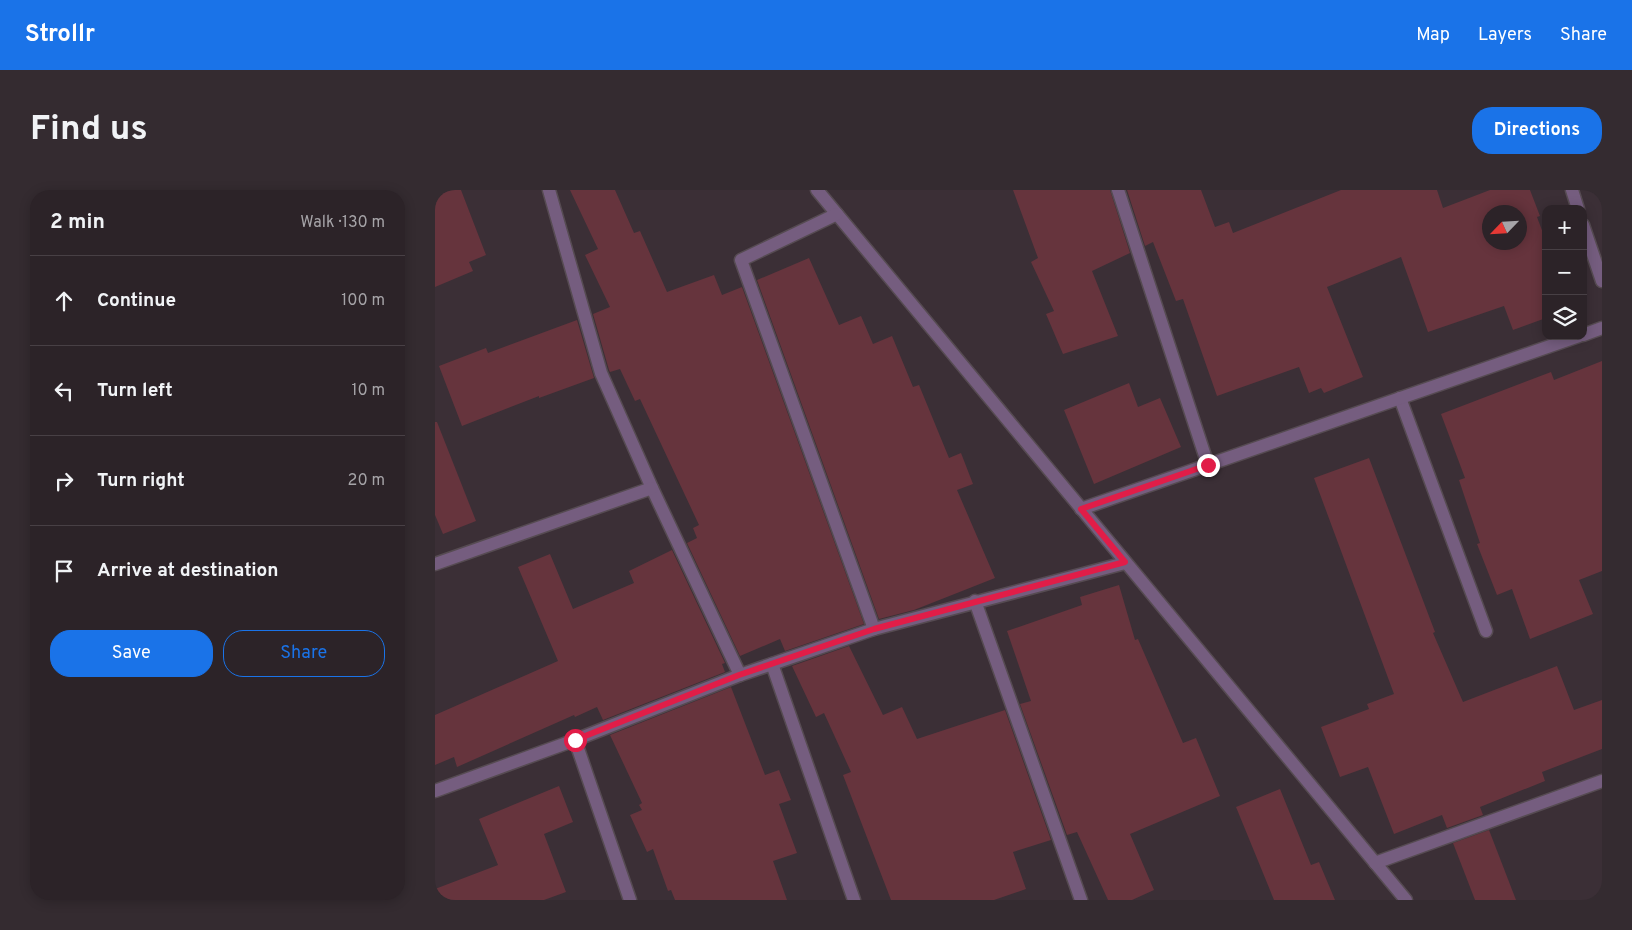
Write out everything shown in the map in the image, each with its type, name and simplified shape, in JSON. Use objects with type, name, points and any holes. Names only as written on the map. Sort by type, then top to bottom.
[{"type":"street","points":[[549,190],[601,373],[739,675]]},
{"type":"street","points":[[817,190],[1406,900]]},
{"type":"street","points":[[1118,190],[1208,465]]},
{"type":"street","points":[[1572,190],[1577,205]]},
{"type":"street","points":[[837,214],[741,260],[874,629]]},
{"type":"street","points":[[1587,237],[1602,281]]},
{"type":"street","points":[[1587,334],[1602,328]]},
{"type":"street","points":[[1081,509],[1567,340]]},
{"type":"street","points":[[1400,398],[1486,631]]},
{"type":"street","points":[[435,564],[652,488]]},
{"type":"street","points":[[435,791],[575,740],[739,675],[874,629],[1125,562]]},
{"type":"street","points":[[975,602],[1081,900]]},
{"type":"street","points":[[772,664],[854,900]]},
{"type":"street","points":[[575,740],[629,900]]},
{"type":"street","points":[[1375,863],[1602,781]]},
{"type":"building","points":[[435,190],[461,190],[486,255],[469,262],[473,271],[435,287]]},
{"type":"building","points":[[570,190],[615,190],[634,233],[640,231],[667,292],[714,275],[722,295],[742,287],[864,624],[785,651],[780,639],[740,656],[687,543],[697,538],[693,528],[699,525],[640,399],[635,401],[620,369],[610,372],[609,370],[593,314],[610,307],[585,255],[598,249]]},
{"type":"building","points":[[1013,190],[1110,190],[1130,253],[1092,271],[1118,336],[1063,354],[1046,314],[1054,311],[1031,262],[1038,258]]},
{"type":"building","points":[[1127,190],[1201,190],[1215,227],[1229,222],[1233,233],[1341,190],[1437,190],[1443,208],[1490,190],[1530,190],[1540,216],[1537,217],[1542,230],[1542,319],[1513,330],[1504,306],[1428,332],[1401,257],[1327,287],[1363,377],[1324,393],[1321,388],[1309,393],[1299,367],[1217,396],[1183,299],[1176,301],[1153,242],[1145,246]]},
{"type":"building","points":[[809,258],[839,325],[861,316],[873,344],[892,336],[913,387],[919,385],[949,458],[961,453],[973,484],[957,490],[995,578],[914,610],[879,619],[757,280]]},
{"type":"building","points":[[577,320],[594,378],[539,398],[539,396],[462,426],[439,366],[486,348],[488,353]]},
{"type":"building","points":[[1602,361],[1602,571],[1579,580],[1593,614],[1530,639],[1512,589],[1497,595],[1477,544],[1480,543],[1459,480],[1465,478],[1441,414],[1551,372],[1554,380]]},
{"type":"building","points":[[1129,383],[1138,407],[1160,398],[1181,447],[1094,484],[1064,410]]},
{"type":"building","points":[[435,422],[437,422],[476,521],[443,534],[435,515]]},
{"type":"building","points":[[1369,458],[1435,632],[1433,633],[1463,702],[1557,666],[1574,710],[1602,700],[1602,749],[1542,772],[1545,781],[1480,807],[1483,815],[1447,828],[1442,815],[1394,834],[1368,767],[1340,777],[1321,727],[1369,709],[1367,704],[1394,694],[1314,478]]},
{"type":"building","points":[[672,550],[725,663],[722,664],[725,672],[603,720],[597,707],[575,717],[574,715],[457,767],[454,757],[435,765],[435,715],[558,661],[518,567],[550,554],[573,609],[634,583],[629,571]]},
{"type":"building","points":[[1119,585],[1135,640],[1138,639],[1183,743],[1196,738],[1220,796],[1130,834],[1154,890],[1132,900],[1108,900],[1077,832],[1067,835],[1020,704],[1031,701],[1007,631],[1082,605],[1080,597]]},
{"type":"building","points":[[849,646],[883,715],[902,707],[917,739],[1005,710],[1051,840],[1013,852],[1026,889],[994,900],[891,900],[843,775],[851,772],[824,713],[816,717],[792,666]]},
{"type":"building","points":[[731,687],[765,775],[779,770],[791,800],[779,804],[797,853],[773,861],[787,900],[675,900],[671,890],[668,891],[653,849],[647,852],[630,815],[642,810],[639,805],[642,803],[610,735]]},
{"type":"building","points":[[559,786],[573,822],[544,834],[566,892],[544,900],[435,900],[435,889],[498,865],[479,819]]},
{"type":"building","points":[[1280,789],[1311,865],[1319,862],[1335,900],[1274,900],[1236,807]]},
{"type":"building","points":[[1489,830],[1516,900],[1475,900],[1453,843]]},
{"type":"route","points":[[575,740],[739,675],[874,629],[1125,562],[1081,509],[1208,465]]}]
